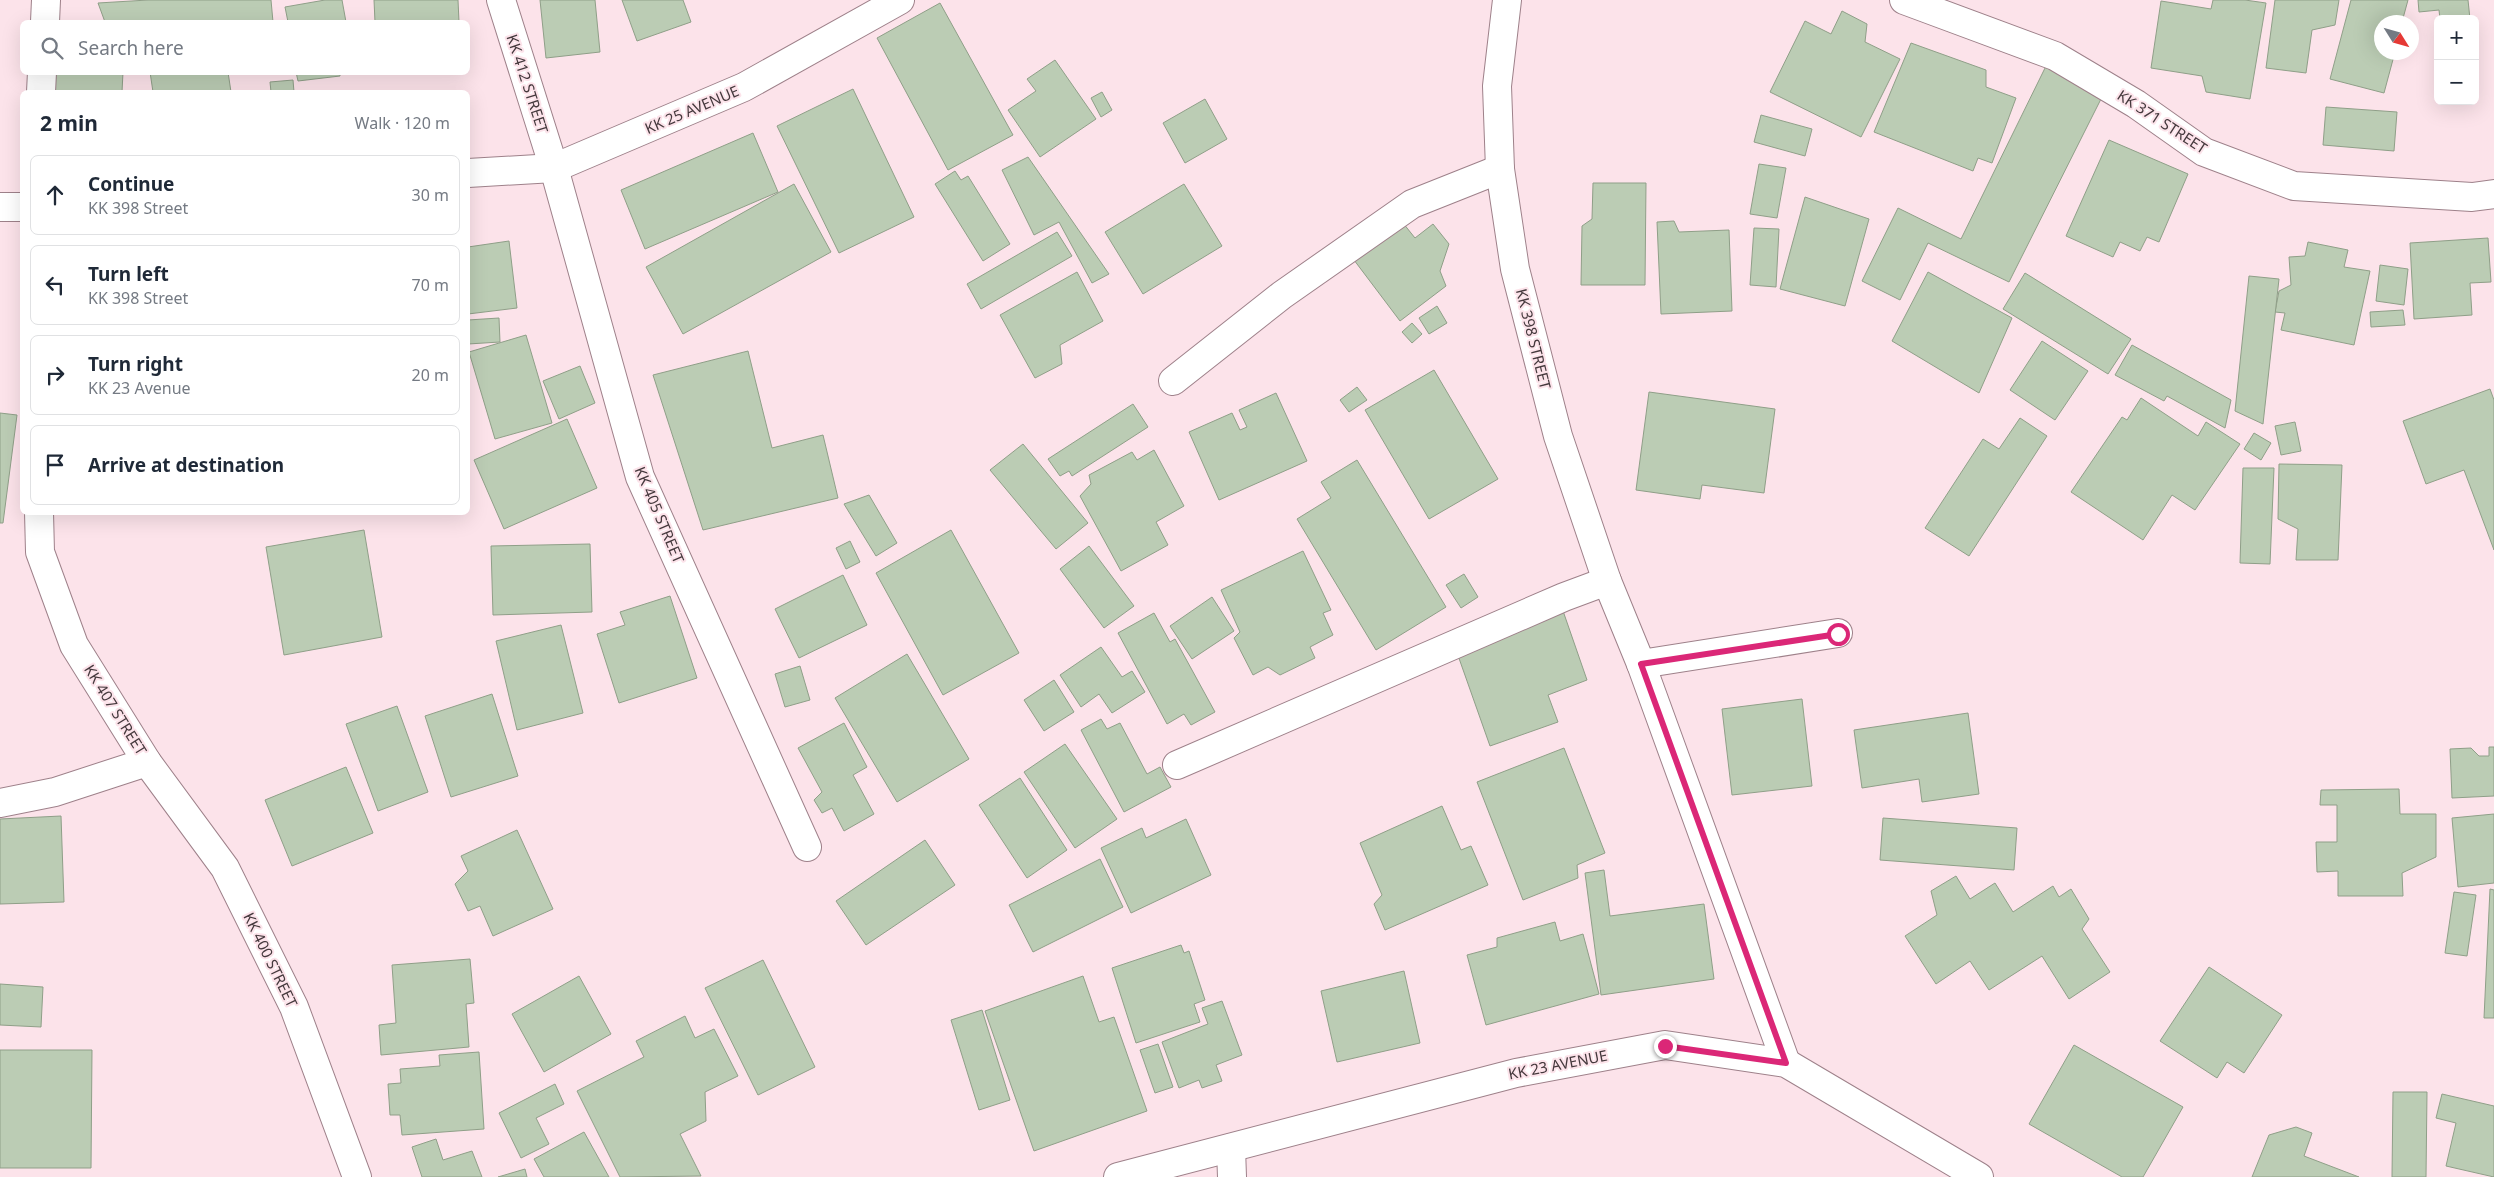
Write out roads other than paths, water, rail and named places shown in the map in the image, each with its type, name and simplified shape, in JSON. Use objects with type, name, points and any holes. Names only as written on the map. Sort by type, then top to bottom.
[{"type":"street","points":[[45,20],[46,0]]},
{"type":"street","name":"KK 412 STREET","points":[[501,0],[554,168]]},
{"type":"street","name":"KK 25 AVENUE","points":[[470,173],[554,168],[744,87],[900,0]]},
{"type":"street","name":"KK 398 STREET","points":[[1507,0],[1497,86],[1500,169],[1515,270],[1555,426],[1607,582],[1641,664],[1786,1063]]},
{"type":"street","name":"KK 371 STREET","points":[[1904,0],[2055,56],[2136,104],[2204,152],[2294,186],[2472,197],[2494,194]]},
{"type":"street","points":[[41,90],[42,75]]},
{"type":"street","name":"KK 405 STREET","points":[[554,168],[640,477],[807,847]]},
{"type":"street","points":[[1174,381],[1282,295],[1412,204],[1500,169]]},
{"type":"street","points":[[0,208],[20,207]]},
{"type":"street","name":"KK 407 STREET","points":[[0,803],[55,792],[147,762],[74,646],[40,552],[39,515]]},
{"type":"street","points":[[1177,765],[1564,597],[1607,582]]},
{"type":"street","points":[[1641,664],[1838,634]]},
{"type":"street","name":"KK 400 STREET","points":[[147,762],[225,868],[294,1007],[357,1177]]},
{"type":"street","name":"KK 23 AVENUE","points":[[1118,1177],[1516,1072],[1665,1046],[1786,1063],[1978,1177]]},
{"type":"street","points":[[1231,1148],[1232,1177]]}]
